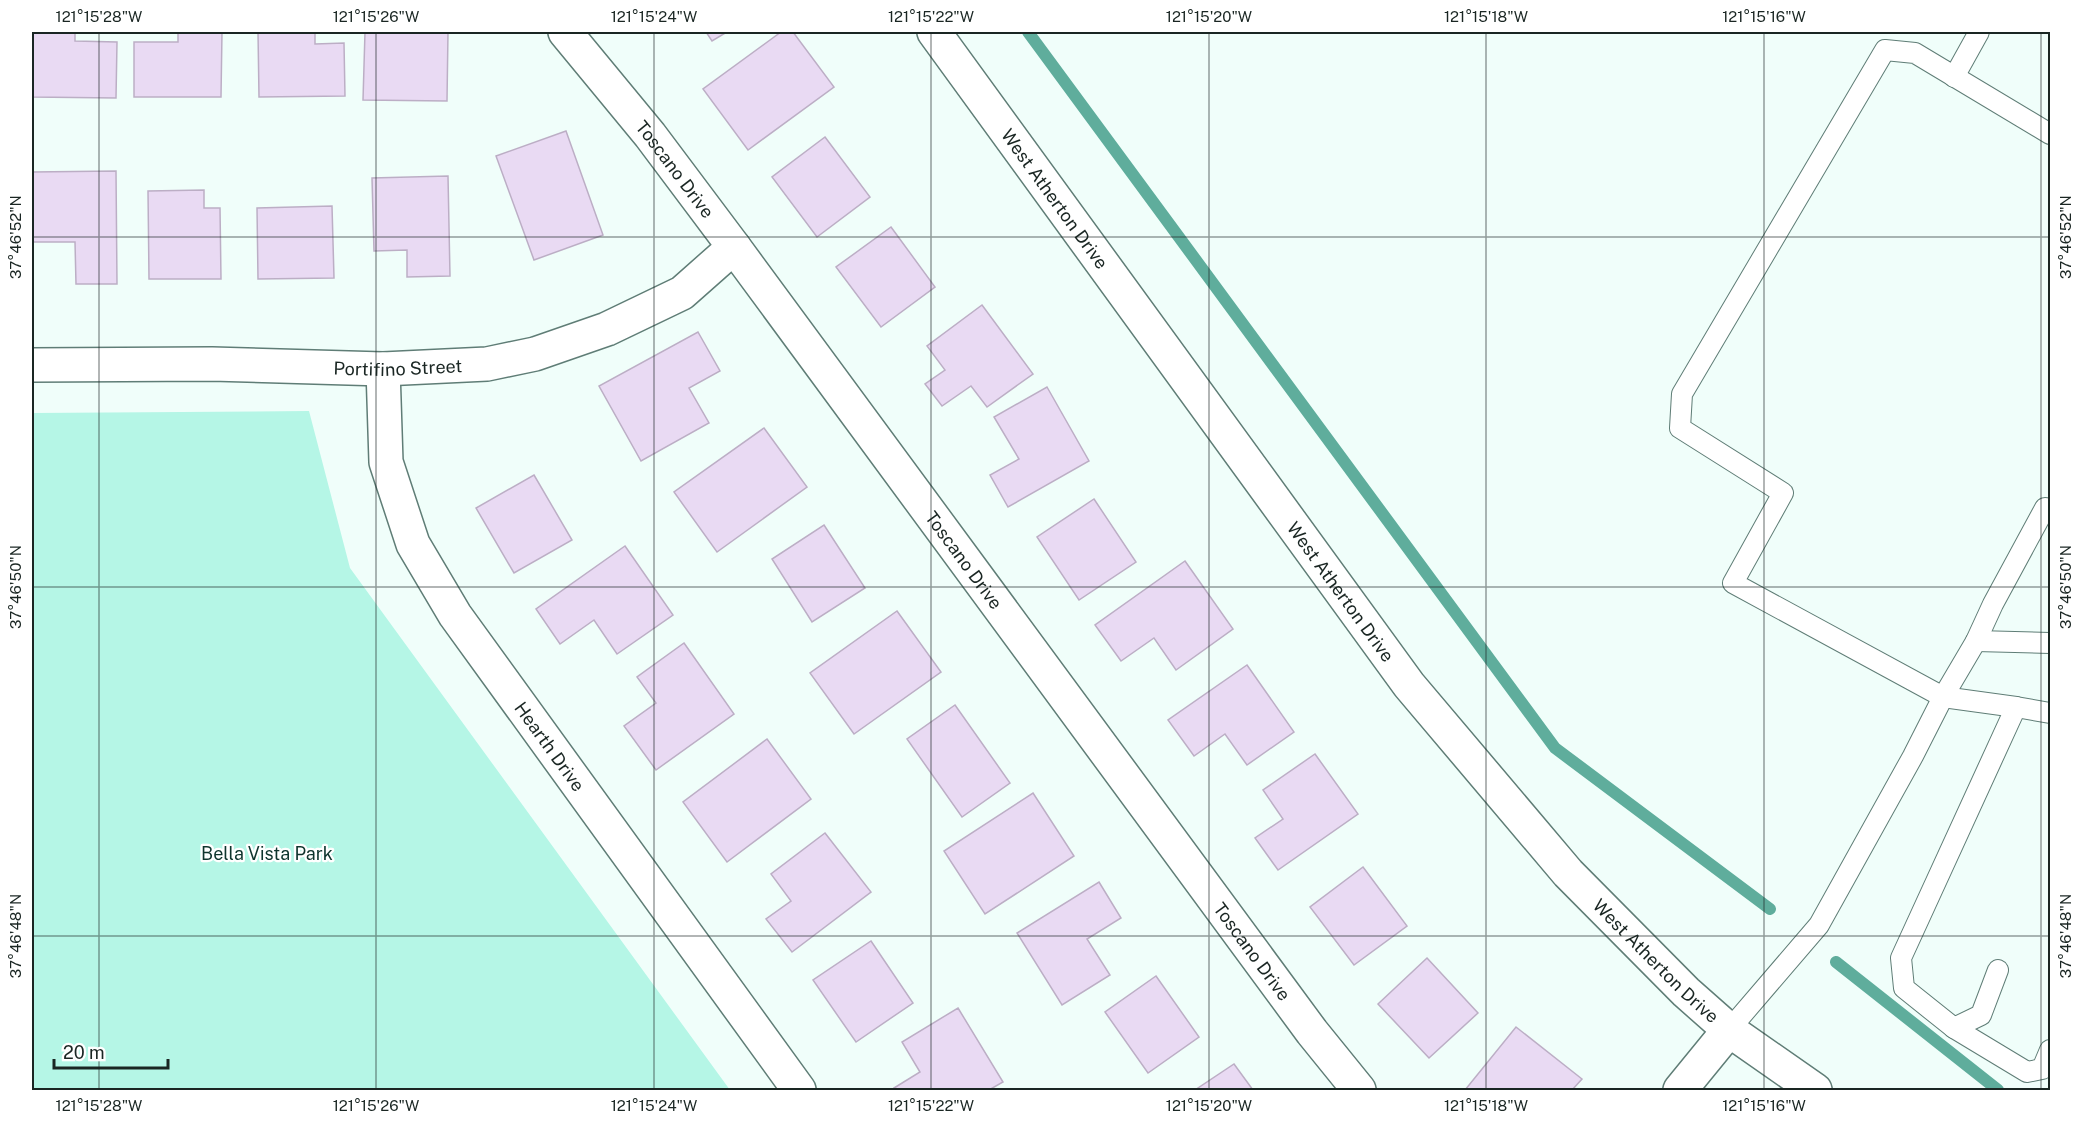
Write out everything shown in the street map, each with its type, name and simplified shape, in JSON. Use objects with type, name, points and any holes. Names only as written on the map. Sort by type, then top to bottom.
[{"type":"street","name":"Toscano Drive","points":[[565,32],[650,135],[1305,1023],[1359,1090]]},
{"type":"street","name":"West Atherton Drive","points":[[934,32],[1409,685],[1568,873],[1686,992],[1728,1030],[1815,1090]]},
{"type":"street","name":"Portifino Street","points":[[32,365],[212,364],[383,369],[487,364],[535,354],[607,329],[682,292],[734,247]]},
{"type":"street","name":"Hearth Drive","points":[[383,369],[386,462],[413,544],[455,615],[799,1090]]},
{"type":"street","points":[[1680,1090],[1728,1030]]},
{"type":"lane","points":[[1954,77],[1979,32]]},
{"type":"lane","points":[[2050,134],[1915,53],[1885,50],[1682,394],[1680,428],[1784,493],[1733,583],[1943,697],[2050,712]]},
{"type":"lane","points":[[1728,1030],[1820,925],[1943,697],[1976,641],[1993,604],[2049,506]]},
{"type":"lane","points":[[1976,641],[2050,643]]},
{"type":"lane","points":[[2016,707],[1901,958],[1904,988],[1954,1028],[2027,1072],[2042,1069],[2050,1050]]},
{"type":"lane","points":[[1954,1028],[1981,1015],[1998,970]]},
{"type":"green space","name":"Bella Vista Park","points":[[309,411],[350,568],[730,1090],[32,1090],[32,413]]},
{"type":"building","points":[[32,32],[75,32],[75,41],[117,42],[116,98],[32,97]]},
{"type":"building","points":[[178,32],[222,32],[221,97],[134,97],[134,42],[178,42]]},
{"type":"building","points":[[258,32],[315,32],[315,44],[344,43],[345,96],[259,97]]},
{"type":"building","points":[[365,32],[448,32],[447,101],[363,100]]},
{"type":"building","points":[[706,32],[727,32],[712,41]]},
{"type":"building","points":[[781,32],[793,32],[834,87],[748,150],[703,89]]},
{"type":"building","points":[[566,131],[603,235],[534,260],[496,156]]},
{"type":"building","points":[[825,137],[870,197],[817,237],[772,177]]},
{"type":"building","points":[[116,171],[117,284],[76,284],[75,242],[33,242],[32,172]]},
{"type":"building","points":[[448,176],[450,276],[407,277],[407,250],[374,251],[372,178]]},
{"type":"building","points":[[204,190],[204,208],[220,208],[221,279],[149,279],[148,191]]},
{"type":"building","points":[[332,206],[334,278],[258,279],[257,208]]},
{"type":"building","points":[[891,227],[935,287],[881,327],[836,267]]},
{"type":"building","points":[[982,305],[1033,374],[987,407],[971,386],[942,406],[925,384],[945,370],[927,346]]},
{"type":"building","points":[[698,332],[720,371],[689,388],[709,423],[641,461],[599,386]]},
{"type":"building","points":[[1047,387],[1089,461],[1008,507],[990,475],[1019,459],[994,417]]},
{"type":"building","points":[[764,428],[807,487],[717,552],[674,492]]},
{"type":"building","points":[[534,475],[572,540],[514,573],[476,508]]},
{"type":"building","points":[[1094,499],[1136,562],[1079,600],[1037,537]]},
{"type":"building","points":[[824,525],[865,588],[812,622],[772,559]]},
{"type":"building","points":[[625,546],[673,615],[617,654],[594,620],[560,644],[536,609]]},
{"type":"building","points":[[1185,561],[1233,629],[1176,670],[1154,638],[1121,661],[1095,625]]},
{"type":"building","points":[[897,611],[941,672],[854,734],[810,673]]},
{"type":"building","points":[[684,643],[734,714],[656,770],[624,726],[656,703],[637,677]]},
{"type":"building","points":[[1247,665],[1294,732],[1247,765],[1225,734],[1194,756],[1168,720]]},
{"type":"building","points":[[955,705],[1010,783],[962,817],[907,739]]},
{"type":"building","points":[[767,739],[811,799],[727,862],[683,802]]},
{"type":"building","points":[[1315,754],[1358,814],[1278,870],[1255,838],[1283,819],[1263,790]]},
{"type":"building","points":[[1033,793],[1074,856],[985,914],[944,851]]},
{"type":"building","points":[[825,833],[871,892],[792,952],[766,919],[791,901],[771,874]]},
{"type":"building","points":[[1363,867],[1407,926],[1354,965],[1310,907]]},
{"type":"building","points":[[1099,882],[1121,918],[1087,939],[1110,975],[1062,1005],[1017,933]]},
{"type":"building","points":[[871,941],[913,1003],[856,1042],[813,980]]},
{"type":"building","points":[[1427,958],[1478,1013],[1429,1058],[1378,1004]]},
{"type":"building","points":[[1156,976],[1199,1037],[1148,1073],[1105,1012]]},
{"type":"building","points":[[958,1008],[1003,1082],[989,1090],[896,1090],[894,1088],[920,1072],[902,1042]]},
{"type":"building","points":[[1516,1027],[1582,1079],[1572,1090],[1465,1090]]},
{"type":"building","points":[[1234,1064],[1253,1090],[1195,1090]]},
{"type":"waterway","points":[[1028,32],[1555,748],[1770,909]]},
{"type":"waterway","points":[[1836,962],[1998,1090]]}]
